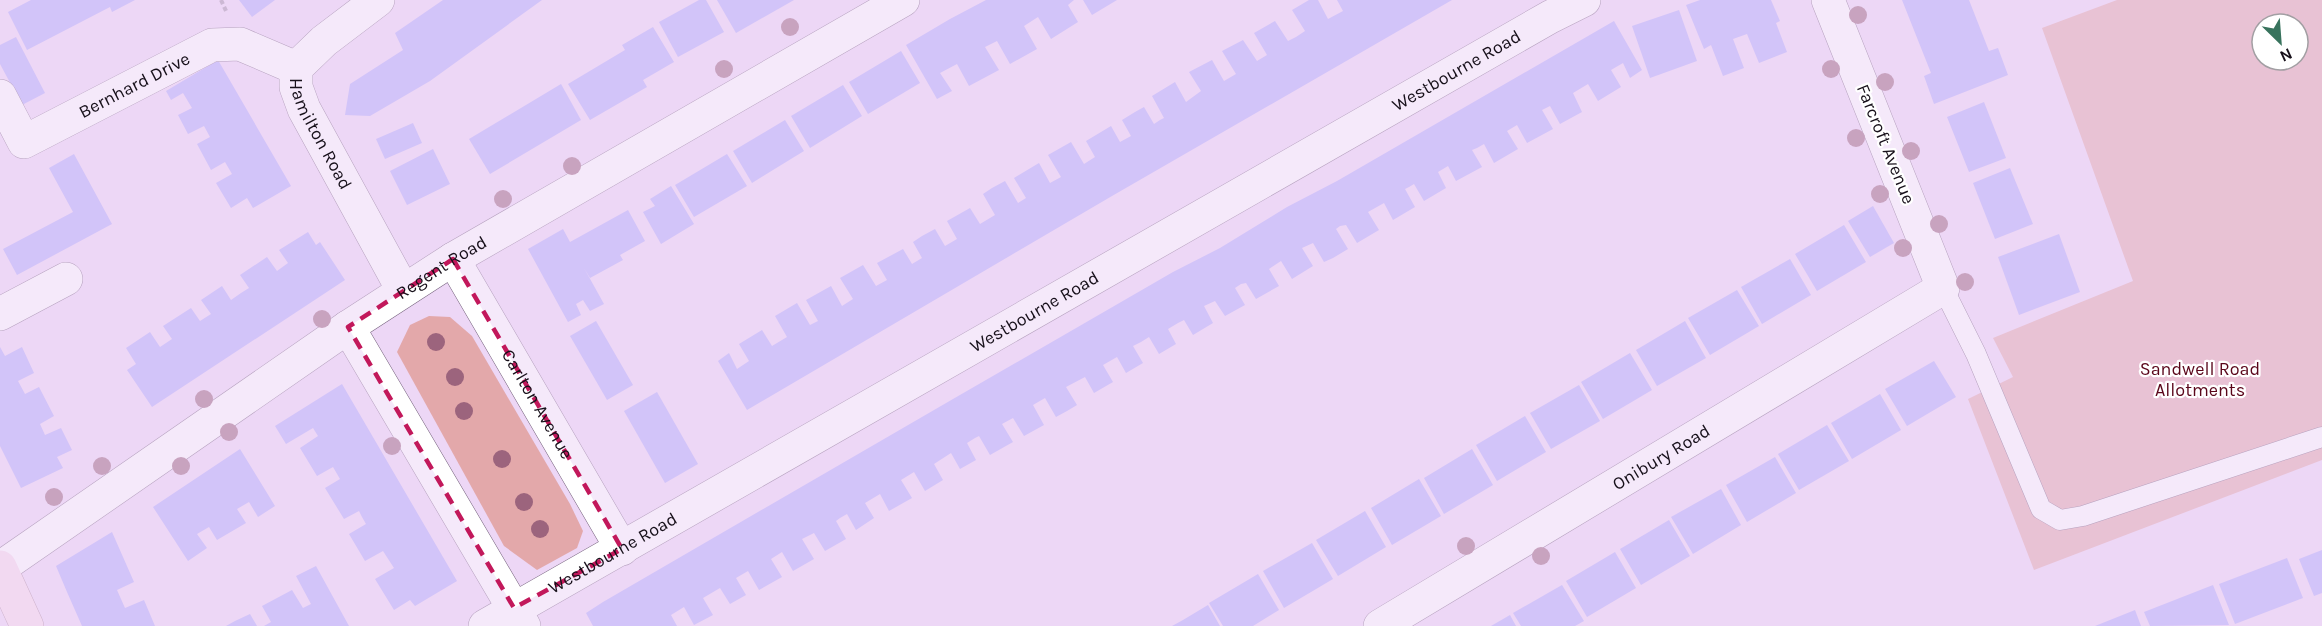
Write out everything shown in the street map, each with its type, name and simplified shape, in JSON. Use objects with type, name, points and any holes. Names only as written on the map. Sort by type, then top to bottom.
[{"type":"main road","points":[[0,568],[27,626]]},
{"type":"street","name":"Hamilton Road","points":[[378,0],[324,41],[296,68],[296,87],[304,109],[403,291]]},
{"type":"street","name":"Regent Road","points":[[0,568],[348,327],[453,259],[903,0]]},
{"type":"street","name":"Westbourne Road","points":[[485,626],[519,617],[622,549],[1529,29],[1584,0]]},
{"type":"street","name":"Farcroft Avenue","points":[[1828,0],[1944,288]]},
{"type":"street","name":"Bernhard Drive","points":[[0,96],[24,142],[212,45],[240,44],[296,68]]},
{"type":"street","name":"Carlton Avenue","points":[[453,259],[622,549]]},
{"type":"street","points":[[0,314],[66,279]]},
{"type":"street","name":"Onibury Road","points":[[1380,626],[1944,288]]},
{"type":"street","points":[[348,327],[519,617]]},
{"type":"lane","points":[[1944,288],[1976,354],[2041,509],[2060,520],[2083,516],[2322,437]]},
{"type":"highlighted area","points":[[453,259],[622,549],[514,608],[348,327]]},
{"type":"green space","name":"Sandwell Road Allotments","points":[[2117,0],[2322,0],[2322,460],[2034,570],[1968,399],[2013,377],[1993,338],[2133,281],[2042,28]]},
{"type":"green space","points":[[429,316],[450,317],[472,336],[570,504],[583,531],[577,548],[537,570],[504,546],[397,352],[410,325]]},
{"type":"building","points":[[31,0],[135,0],[112,12],[110,7],[27,50],[8,12]]},
{"type":"building","points":[[239,0],[275,0],[252,17]]},
{"type":"building","points":[[443,0],[542,0],[430,81],[370,116],[345,115],[350,84],[403,50],[395,33]]},
{"type":"building","points":[[699,0],[706,0],[724,32],[678,57],[659,22]]},
{"type":"building","points":[[717,0],[794,0],[736,33]]},
{"type":"building","points":[[986,0],[1074,0],[1068,5],[1078,22],[1051,39],[1038,17],[1024,26],[1037,49],[1010,64],[997,41],[985,47],[999,70],[969,86],[957,64],[940,73],[952,91],[937,99],[906,45]]},
{"type":"building","points":[[1083,0],[1117,0],[1092,15]]},
{"type":"building","points":[[1309,0],[1318,0],[1328,19],[1343,11],[1337,0],[1452,0],[747,410],[718,361],[729,353],[737,369],[749,361],[739,344],[762,330],[772,346],[787,337],[775,316],[797,303],[810,325],[818,321],[806,300],[831,286],[842,306],[853,299],[840,278],[863,265],[876,286],[887,280],[877,263],[903,249],[912,264],[922,258],[913,242],[922,236],[935,229],[945,246],[957,239],[947,221],[970,208],[980,224],[995,215],[983,194],[992,188],[1005,181],[1018,203],[1026,198],[1014,178],[1039,163],[1050,183],[1061,177],[1048,155],[1071,142],[1084,164],[1095,157],[1086,141],[1111,126],[1120,142],[1131,136],[1122,120],[1144,107],[1154,124],[1164,118],[1152,96],[1175,82],[1186,102],[1201,91],[1189,72],[1212,60],[1224,81],[1236,74],[1222,51],[1243,40],[1257,61],[1267,55],[1254,33],[1275,21],[1288,41],[1296,37],[1305,31],[1292,10]]},
{"type":"building","points":[[1700,0],[1771,0],[1780,21],[1776,23],[1787,52],[1759,63],[1747,34],[1733,39],[1744,68],[1723,76],[1711,45],[1704,49],[1686,5]]},
{"type":"building","points":[[1902,0],[1969,0],[1989,51],[1998,48],[2008,75],[1934,104],[1924,76],[1931,73]]},
{"type":"building","points":[[1679,10],[1697,61],[1650,78],[1632,26]]},
{"type":"building","points":[[1614,21],[1642,70],[1630,78],[1623,63],[1611,70],[1621,87],[1598,101],[1588,84],[1573,93],[1582,112],[1560,124],[1550,106],[1542,110],[1553,129],[1527,143],[1517,125],[1507,131],[1518,149],[1494,163],[1484,144],[1472,150],[1482,167],[1456,181],[1448,166],[1438,172],[1446,188],[1424,201],[1414,184],[1405,189],[1415,207],[1393,220],[1384,203],[1368,212],[1379,230],[1357,243],[1346,225],[1340,226],[1336,229],[1348,249],[1324,262],[1313,243],[1302,248],[1313,266],[1292,279],[1281,261],[1269,269],[1279,286],[1256,299],[1246,283],[1241,284],[1235,288],[1245,305],[1225,316],[1215,301],[1204,306],[1213,323],[1193,335],[1184,320],[1178,323],[1168,329],[1176,344],[1159,354],[1149,337],[1133,346],[1143,363],[1126,373],[1117,357],[1103,365],[1113,382],[1094,393],[1085,377],[1066,387],[1077,405],[1056,417],[1045,398],[1033,405],[1044,425],[1024,436],[1013,418],[1002,424],[1013,442],[990,455],[979,436],[975,438],[967,443],[976,460],[960,469],[951,453],[934,464],[943,480],[925,491],[914,472],[901,480],[912,498],[889,511],[880,494],[865,503],[874,518],[856,530],[847,514],[840,518],[836,521],[846,539],[825,551],[814,533],[802,539],[814,559],[793,571],[782,552],[771,559],[782,577],[759,590],[748,571],[736,578],[746,595],[730,604],[720,588],[703,598],[713,615],[694,625],[684,607],[671,615],[677,626],[593,626],[586,613],[603,602],[1173,272],[1220,248],[1287,207],[1337,181]]},
{"type":"building","points":[[653,27],[674,62],[643,80],[647,87],[590,120],[568,84],[625,50],[622,45]]},
{"type":"building","points":[[16,37],[45,93],[22,105],[0,64],[0,45]]},
{"type":"building","points":[[901,51],[920,83],[868,114],[849,82]]},
{"type":"building","points":[[218,60],[291,186],[253,208],[247,198],[231,208],[216,183],[232,174],[225,162],[211,170],[197,144],[210,137],[204,126],[188,134],[178,115],[192,108],[183,93],[171,100],[166,91]]},
{"type":"building","points":[[561,84],[581,120],[490,174],[469,139]]},
{"type":"building","points":[[843,85],[862,116],[810,148],[791,116]]},
{"type":"building","points":[[1984,102],[2006,158],[1969,172],[1947,117]]},
{"type":"building","points":[[785,120],[804,151],[752,183],[733,151]]},
{"type":"building","points":[[413,123],[422,143],[385,159],[376,139]]},
{"type":"building","points":[[433,149],[450,184],[407,205],[390,171]]},
{"type":"building","points":[[74,154],[112,224],[17,275],[3,249],[73,212],[49,168]]},
{"type":"building","points":[[727,154],[747,186],[694,217],[675,185]]},
{"type":"building","points":[[2010,168],[2033,224],[1995,239],[1973,183]]},
{"type":"building","points":[[671,186],[694,224],[661,244],[643,212],[655,206],[650,199]]},
{"type":"building","points":[[1873,206],[1894,243],[1870,257],[1848,221]]},
{"type":"building","points":[[628,210],[645,241],[620,255],[623,260],[590,278],[584,268],[604,304],[590,311],[583,300],[576,304],[581,315],[568,322],[528,249],[563,229],[570,242]]},
{"type":"building","points":[[1844,225],[1866,262],[1817,291],[1795,254]]},
{"type":"building","points":[[308,232],[316,245],[320,242],[345,280],[152,407],[127,370],[136,364],[126,348],[150,332],[160,347],[172,339],[163,326],[191,308],[200,321],[211,314],[201,300],[222,286],[231,300],[249,288],[240,275],[267,257],[277,271],[288,263],[279,250]]},
{"type":"building","points":[[2059,234],[2080,292],[2019,315],[1998,257]]},
{"type":"building","points":[[1790,259],[1811,295],[1762,324],[1741,287]]},
{"type":"building","points":[[1737,290],[1759,326],[1710,355],[1688,318]]},
{"type":"building","points":[[596,321],[633,385],[607,400],[570,336]]},
{"type":"building","points":[[1685,321],[1706,358],[1657,386],[1636,350]]},
{"type":"building","points":[[0,347],[5,356],[22,347],[34,373],[18,381],[25,394],[39,387],[54,416],[40,424],[45,435],[61,428],[72,450],[57,457],[63,468],[21,488],[0,446]]},
{"type":"building","points":[[1630,353],[1652,390],[1603,419],[1581,382]]},
{"type":"building","points":[[1934,361],[1956,397],[1907,426],[1885,389]]},
{"type":"building","points":[[342,384],[457,581],[415,606],[410,600],[394,610],[375,579],[394,568],[383,551],[365,561],[349,534],[366,524],[359,511],[344,519],[325,488],[340,479],[333,467],[317,476],[300,448],[318,436],[313,428],[286,444],[275,426]]},
{"type":"building","points":[[1579,385],[1600,421],[1551,449],[1530,413]]},
{"type":"building","points":[[657,392],[698,464],[665,483],[624,411]]},
{"type":"building","points":[[1880,394],[1901,430],[1852,459],[1831,423]]},
{"type":"building","points":[[1525,416],[1546,452],[1497,481],[1476,445]]},
{"type":"building","points":[[1827,425],[1849,461],[1799,490],[1778,454]]},
{"type":"building","points":[[240,449],[275,506],[258,517],[249,502],[237,509],[246,523],[217,540],[209,527],[197,534],[207,548],[188,561],[153,507]]},
{"type":"building","points":[[1472,449],[1493,485],[1444,514],[1424,478]]},
{"type":"building","points":[[1775,457],[1796,493],[1747,522],[1726,485]]},
{"type":"building","points":[[1419,479],[1441,516],[1392,545],[1371,508]]},
{"type":"building","points":[[1721,489],[1741,525],[1693,554],[1671,517]]},
{"type":"building","points":[[1365,511],[1386,547],[1338,576],[1316,540]]},
{"type":"building","points":[[1669,520],[1690,556],[1641,585],[1620,549]]},
{"type":"building","points":[[112,532],[134,582],[117,590],[125,608],[144,600],[155,626],[82,626],[56,566]]},
{"type":"building","points":[[1312,543],[1333,579],[1284,608],[1263,571]]},
{"type":"building","points":[[2322,550],[2322,593],[2314,596],[2299,559]]},
{"type":"building","points":[[1615,552],[1636,588],[1587,617],[1566,581]]},
{"type":"building","points":[[2287,558],[2303,598],[2235,624],[2219,584]]},
{"type":"building","points":[[316,566],[349,626],[264,626],[271,622],[262,606],[292,590],[303,608],[311,604],[296,576]]},
{"type":"building","points":[[1258,574],[1279,610],[1253,626],[1223,626],[1209,603]]},
{"type":"building","points":[[1562,585],[1584,621],[1575,626],[1521,626],[1513,613]]},
{"type":"building","points":[[2213,585],[2229,625],[2150,626],[2144,612]]},
{"type":"building","points":[[1208,605],[1220,626],[1172,626],[1183,620]]},
{"type":"building","points":[[2135,610],[2141,626],[2095,626]]},
{"type":"building","points":[[250,614],[257,626],[226,626],[235,621]]},
{"type":"building","points":[[1510,615],[1516,626],[1491,626]]}]
